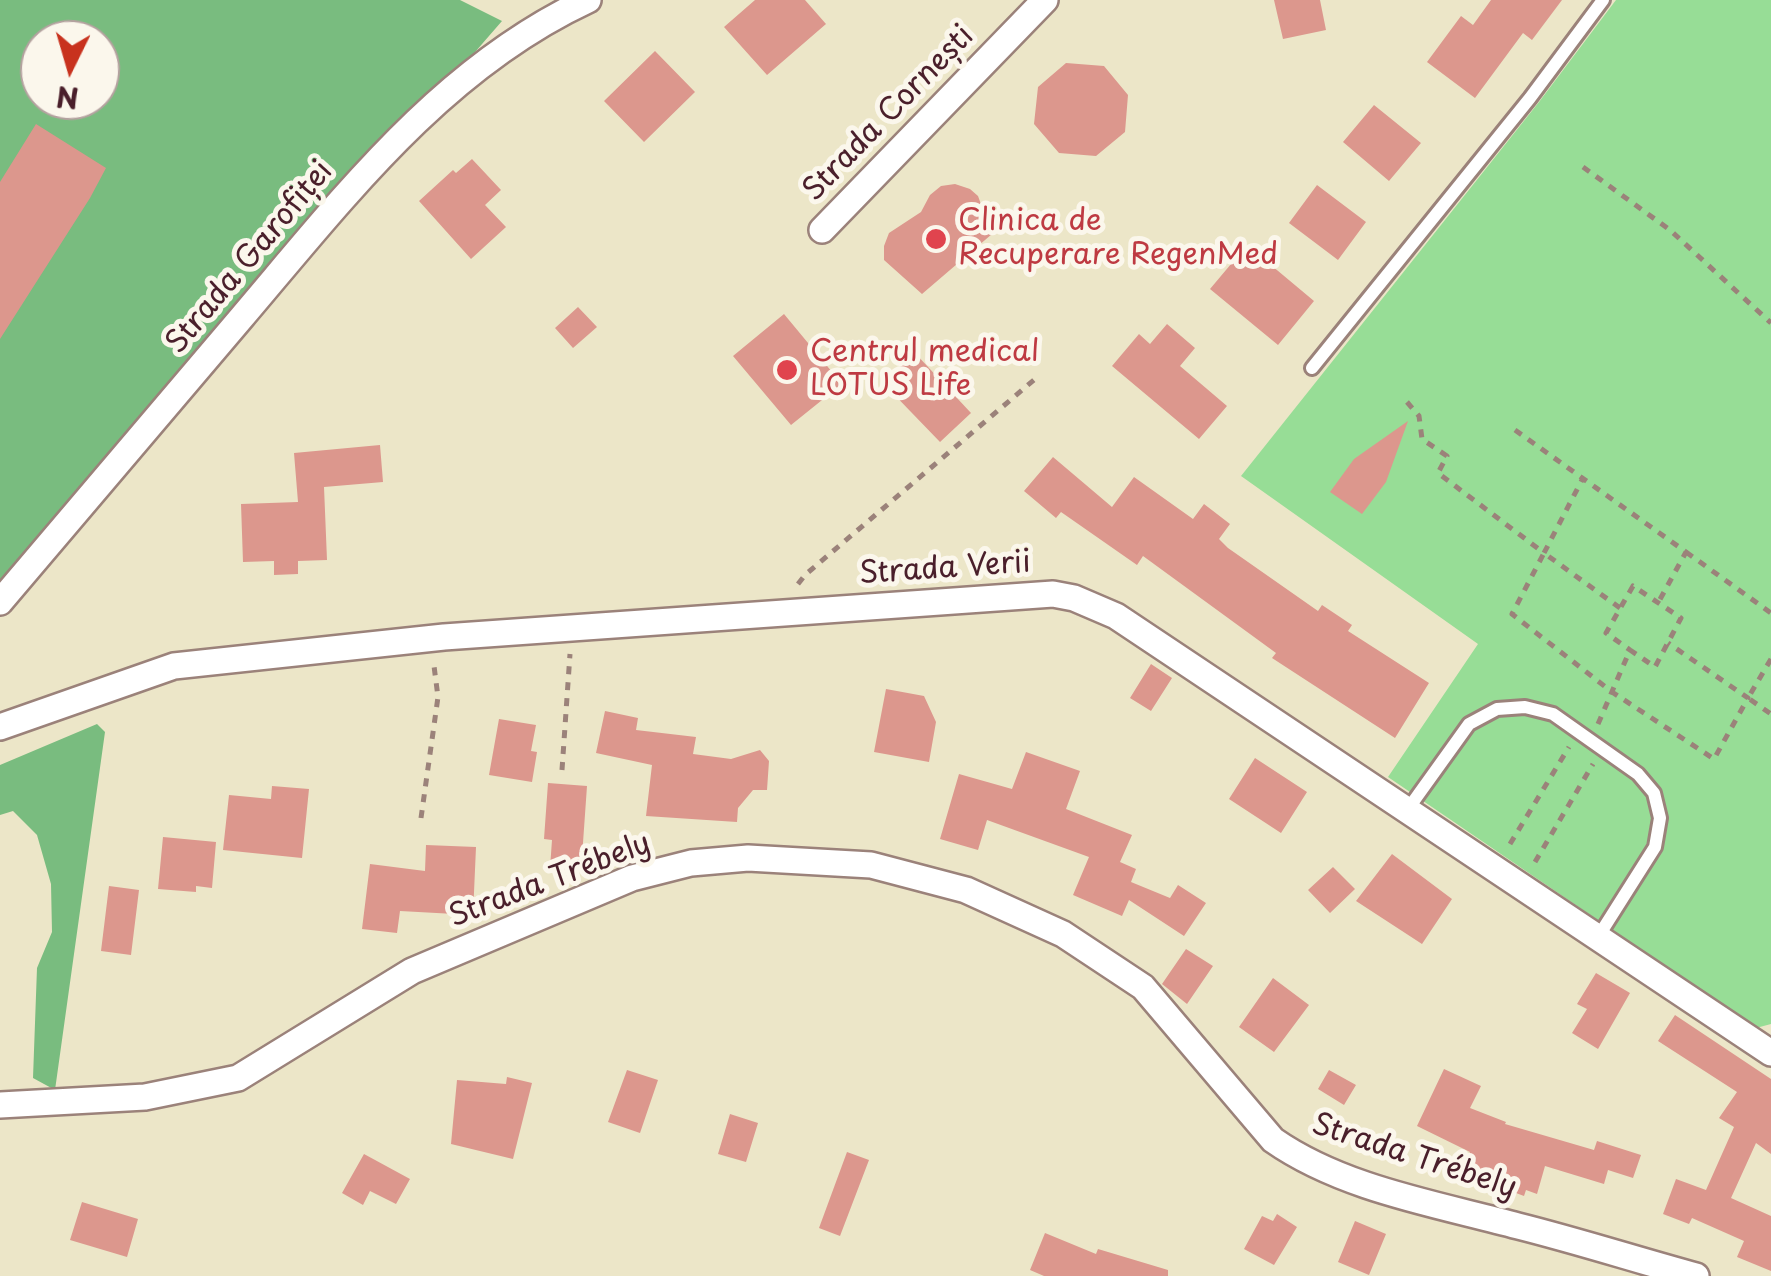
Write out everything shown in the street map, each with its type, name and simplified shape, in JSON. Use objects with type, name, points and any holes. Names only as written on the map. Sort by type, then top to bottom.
[{"type":"street","name":"Strada Garofiței","points":[[0,602],[376,159],[462,78],[554,16],[588,0]]},
{"type":"street","name":"Strada Cornești","points":[[822,230],[1045,0]]},
{"type":"street","name":"Strada Verii","points":[[0,727],[174,666],[444,637],[1053,594],[1074,598],[1116,616],[1771,1053]]},
{"type":"street","name":"Strada Trébely","points":[[0,1105],[144,1096],[238,1078],[412,971],[632,878],[691,864],[748,858],[871,866],[966,890],[1063,934],[1143,987],[1273,1140],[1296,1156],[1416,1198],[1696,1276]]},
{"type":"lane","points":[[1312,368],[1530,98],[1603,0]]},
{"type":"lane","points":[[1408,809],[1469,724],[1497,708],[1525,707],[1553,714],[1638,774],[1654,793],[1660,818],[1655,847],[1598,937]]},
{"type":"path","points":[[1584,167],[1670,230],[1771,323]]},
{"type":"path","points":[[792,592],[805,575],[1035,379]]},
{"type":"path","points":[[1407,402],[1419,416],[1422,439],[1447,456],[1438,474],[1620,608]]},
{"type":"path","points":[[1514,430],[1771,613]]},
{"type":"path","points":[[1583,478],[1512,614],[1612,692],[1714,758],[1771,659]]},
{"type":"path","points":[[1658,603],[1686,552]]},
{"type":"path","points":[[1633,586],[1658,603],[1681,618],[1654,667],[1606,632],[1633,586]]},
{"type":"path","points":[[1668,642],[1771,714]]},
{"type":"path","points":[[1508,848],[1612,692],[1630,650]]},
{"type":"path","points":[[562,770],[570,654]]},
{"type":"path","points":[[421,818],[438,697],[434,663]]},
{"type":"path","points":[[1534,864],[1602,749]]},
{"type":"green space","points":[[0,0],[460,0],[502,21],[0,599]]},
{"type":"green space","points":[[1616,0],[1771,0],[1771,1024],[1756,1028],[1388,777],[1478,644],[1241,476]]},
{"type":"green space","points":[[97,724],[105,732],[55,1090],[33,1078],[37,968],[52,932],[51,884],[37,835],[13,811],[0,815],[0,765]]},
{"type":"building","points":[[755,0],[805,0],[826,24],[767,75],[724,27]]},
{"type":"building","points":[[1274,0],[1320,0],[1326,30],[1283,39]]},
{"type":"building","points":[[1491,0],[1562,0],[1532,40],[1523,33],[1475,98],[1427,62],[1461,16],[1473,25]]},
{"type":"building","points":[[655,51],[695,92],[644,142],[604,101]]},
{"type":"building","points":[[1066,63],[1104,66],[1128,95],[1125,132],[1096,156],[1059,153],[1034,124],[1038,87]]},
{"type":"building","points":[[1374,105],[1421,143],[1389,181],[1343,142]]},
{"type":"building","points":[[36,124],[106,168],[0,339],[0,182]]},
{"type":"building","points":[[472,159],[501,190],[485,205],[506,227],[471,259],[419,201],[453,170],[456,173]]},
{"type":"building","name":"Clinica de Recuperare RegenMed","points":[[955,184],[978,196],[999,228],[922,294],[884,260],[884,246],[889,233],[921,212],[930,195],[941,186]]},
{"type":"building","points":[[1317,185],[1366,222],[1338,260],[1289,223]]},
{"type":"building","points":[[1247,245],[1314,301],[1278,345],[1210,289]]},
{"type":"building","points":[[578,307],[597,327],[573,348],[555,328]]},
{"type":"building","name":"Centrul medical LOTUS Life","points":[[784,314],[842,384],[791,425],[733,356]]},
{"type":"building","points":[[1167,324],[1195,348],[1180,366],[1227,406],[1199,439],[1112,366],[1139,334],[1150,344]]},
{"type":"building","points":[[915,353],[971,413],[940,442],[883,383]]},
{"type":"building","points":[[1408,421],[1386,482],[1362,514],[1330,492],[1354,459]]},
{"type":"building","points":[[380,445],[383,482],[324,487],[327,560],[298,561],[298,574],[274,575],[274,561],[243,562],[241,504],[298,502],[294,453]]},
{"type":"building","points":[[1053,457],[1112,507],[1134,477],[1193,519],[1204,504],[1230,524],[1219,539],[1228,548],[1318,611],[1322,605],[1352,625],[1348,631],[1429,683],[1395,738],[1272,658],[1276,653],[1143,556],[1137,565],[1061,512],[1056,518],[1024,491]]},
{"type":"building","points":[[1151,664],[1172,678],[1151,711],[1130,698]]},
{"type":"building","points":[[886,689],[924,696],[936,722],[929,762],[874,752]]},
{"type":"building","points":[[605,711],[638,718],[636,730],[696,737],[693,754],[731,759],[760,750],[769,761],[767,790],[753,790],[738,808],[737,822],[646,816],[652,765],[596,753]]},
{"type":"building","points":[[499,719],[536,725],[531,751],[537,752],[532,782],[489,775]]},
{"type":"building","points":[[1026,752],[1080,771],[1066,809],[1132,835],[1120,862],[1136,869],[1131,882],[1170,898],[1178,885],[1206,903],[1184,936],[1129,900],[1122,916],[1073,895],[1089,857],[987,820],[978,850],[940,839],[959,774],[1012,789]]},
{"type":"building","points":[[1255,758],[1307,792],[1281,833],[1229,799]]},
{"type":"building","points":[[548,783],[587,786],[581,871],[550,868],[552,840],[544,839]]},
{"type":"building","points":[[272,786],[309,789],[302,858],[223,850],[229,795],[271,799]]},
{"type":"building","points":[[163,837],[216,842],[212,888],[196,886],[196,892],[158,889]]},
{"type":"building","points":[[426,845],[476,847],[473,915],[400,911],[397,933],[362,929],[370,864],[425,871]]},
{"type":"building","points":[[1392,854],[1452,899],[1422,944],[1356,901]]},
{"type":"building","points":[[1333,867],[1355,889],[1330,913],[1308,890]]},
{"type":"building","points":[[109,886],[139,890],[131,955],[101,951]]},
{"type":"building","points":[[1186,949],[1213,966],[1187,1004],[1162,984]]},
{"type":"building","points":[[1596,973],[1630,993],[1598,1049],[1572,1033],[1587,1009],[1577,1004]]},
{"type":"building","points":[[1273,978],[1309,1005],[1274,1052],[1239,1027]]},
{"type":"building","points":[[1675,1015],[1771,1079],[1771,1154],[1756,1143],[1731,1198],[1771,1216],[1771,1271],[1737,1257],[1744,1241],[1692,1218],[1689,1224],[1663,1214],[1676,1179],[1706,1190],[1734,1127],[1719,1118],[1737,1092],[1658,1041]]},
{"type":"building","points":[[1444,1069],[1481,1086],[1470,1108],[1505,1124],[1594,1150],[1597,1141],[1641,1155],[1633,1178],[1608,1170],[1604,1184],[1545,1166],[1537,1194],[1526,1190],[1524,1196],[1462,1173],[1470,1152],[1417,1126]]},
{"type":"building","points":[[627,1070],[658,1080],[640,1133],[608,1122]]},
{"type":"building","points":[[1329,1070],[1356,1085],[1344,1105],[1318,1089]]},
{"type":"building","points":[[507,1077],[532,1083],[513,1159],[451,1144],[457,1080],[506,1084]]},
{"type":"building","points":[[730,1114],[758,1123],[746,1162],[718,1154]]},
{"type":"building","points":[[847,1152],[869,1160],[840,1236],[819,1228]]},
{"type":"building","points":[[364,1154],[410,1179],[396,1204],[370,1191],[363,1205],[342,1193]]},
{"type":"building","points":[[82,1202],[138,1219],[127,1257],[70,1240]]},
{"type":"building","points":[[1277,1214],[1297,1227],[1274,1265],[1244,1249],[1262,1216],[1273,1221]]},
{"type":"building","points":[[1355,1221],[1386,1234],[1369,1275],[1338,1262]]},
{"type":"building","points":[[1045,1233],[1096,1254],[1098,1249],[1168,1270],[1168,1276],[1044,1276],[1030,1270]]},
{"type":"place","name":"Clinica de Recuperare RegenMed","points":[[936,239]]},
{"type":"place","name":"Centrul medical LOTUS Life","points":[[787,370]]}]
